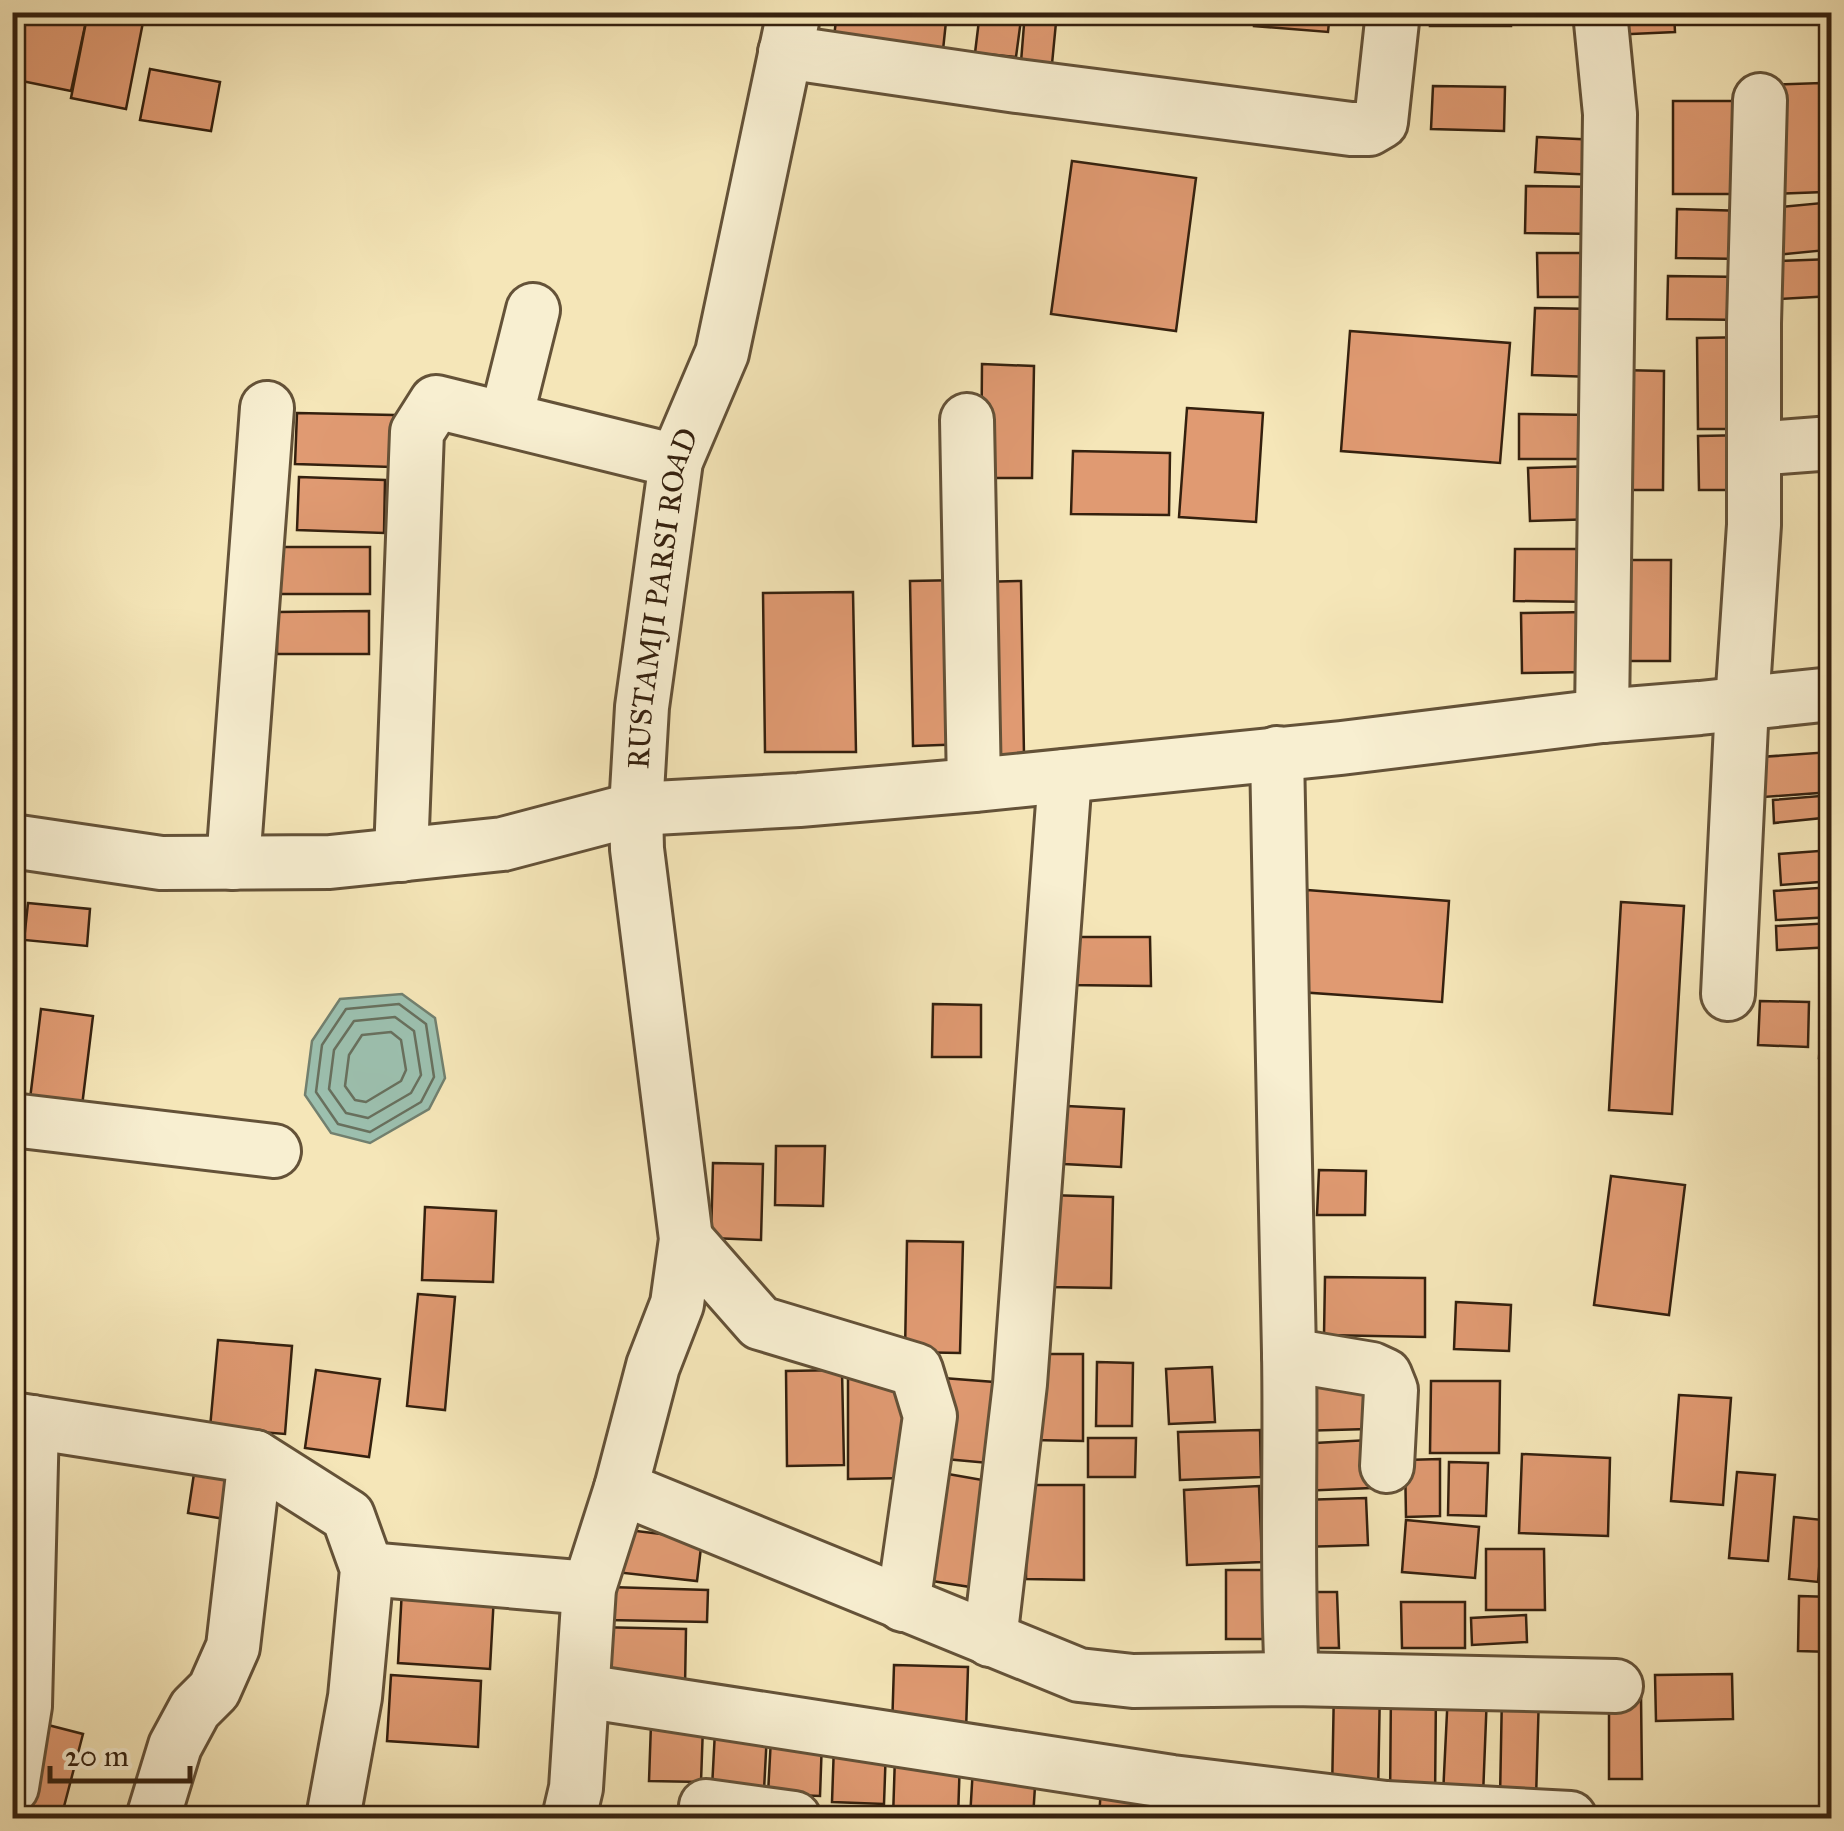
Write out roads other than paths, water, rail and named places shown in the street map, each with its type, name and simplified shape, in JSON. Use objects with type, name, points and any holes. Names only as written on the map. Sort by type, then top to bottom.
[{"type":"street","points":[[790,32],[1036,88],[1369,129],[1380,122],[1384,106],[1393,12]]},
{"type":"street","points":[[1600,12],[1610,114],[1602,716]]},
{"type":"street","name":"RUSTAMJI PARSI ROAD","points":[[569,1818],[576,1788],[588,1588],[621,1488],[653,1366],[677,1304],[683,1217],[637,849],[642,707],[676,460],[722,353],[790,32]]},
{"type":"street","points":[[1728,994],[1754,525],[1760,100]]},
{"type":"street","points":[[506,418],[533,310]]},
{"type":"street","points":[[401,855],[417,432],[436,402],[676,460]]},
{"type":"street","points":[[233,862],[267,408]]},
{"type":"street","points":[[967,420],[974,785]]},
{"type":"street","points":[[1754,449],[1832,443]]},
{"type":"street","points":[[12,841],[161,863],[330,862],[502,844],[636,809],[974,785],[1832,694]]},
{"type":"street","points":[[1276,754],[1292,1679]]},
{"type":"street","points":[[990,1640],[1020,1384],[1065,776]]},
{"type":"street","points":[[12,1120],[274,1151]]},
{"type":"street","points":[[683,1217],[760,1323],[916,1370],[930,1416],[903,1604]]},
{"type":"street","points":[[1289,1354],[1372,1368],[1384,1375],[1390,1390],[1387,1466]]},
{"type":"street","points":[[12,1788],[24,1706],[22,1420],[255,1456],[348,1516],[367,1568],[354,1696],[333,1818]]},
{"type":"street","points":[[153,1818],[175,1746],[195,1708],[214,1690],[233,1647],[255,1456]]},
{"type":"street","points":[[621,1488],[1079,1675],[1133,1682],[1292,1679],[1616,1686]]},
{"type":"street","points":[[367,1568],[588,1588]]},
{"type":"street","points":[[583,1691],[1172,1782],[1386,1808],[1570,1818]]},
{"type":"street","points":[[706,1806],[794,1818]]},
{"type":"water","points":[[402,994],[435,1018],[445,1078],[429,1109],[370,1143],[331,1133],[305,1095],[312,1041],[340,999]]}]
